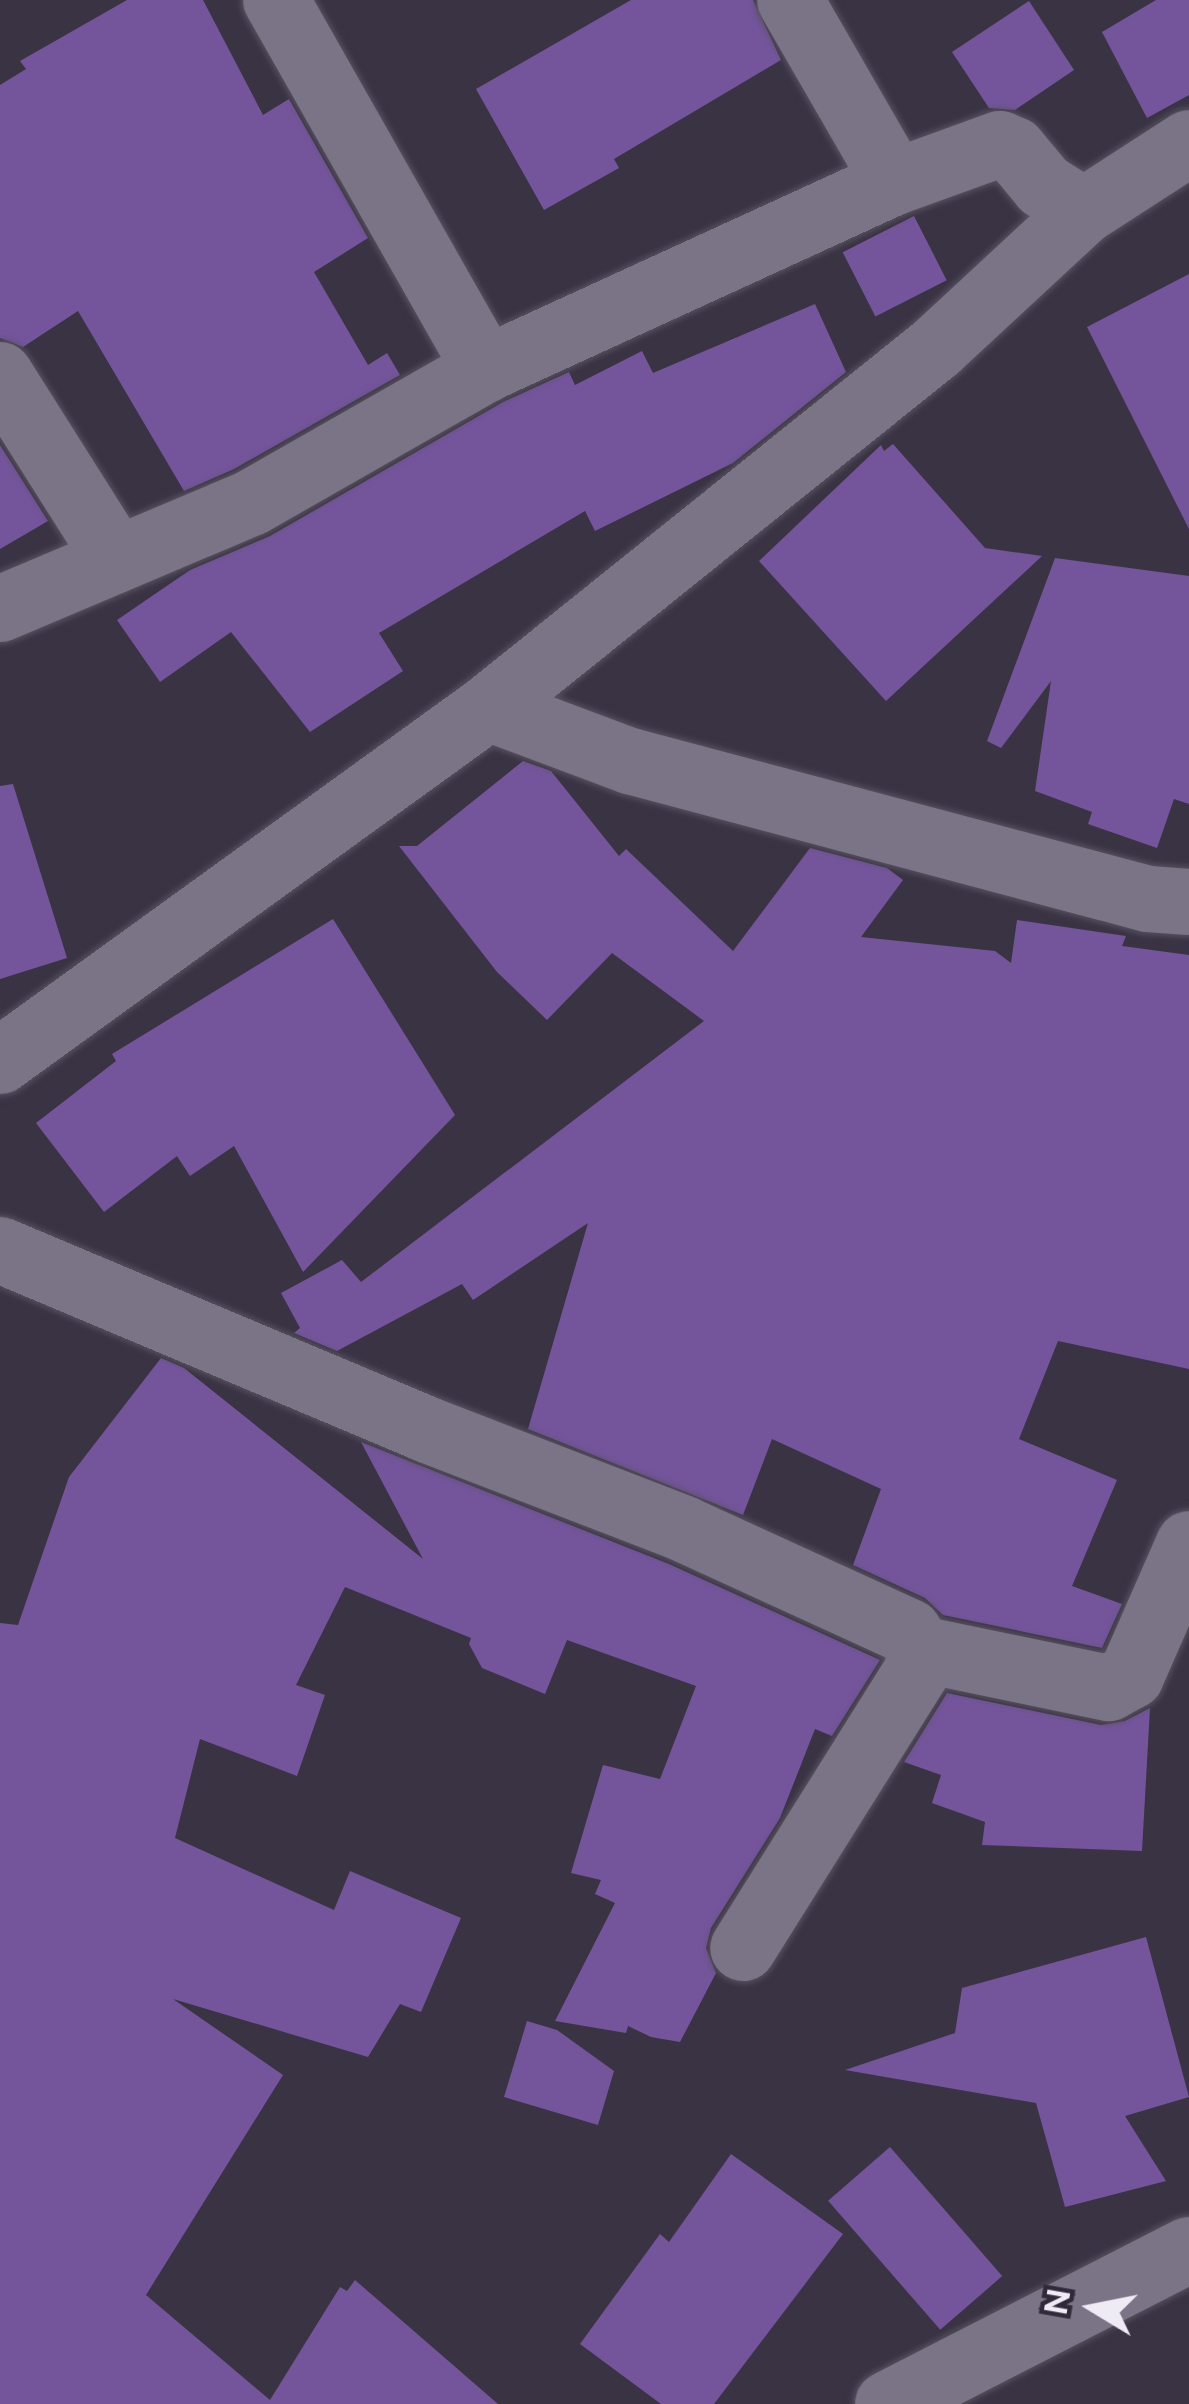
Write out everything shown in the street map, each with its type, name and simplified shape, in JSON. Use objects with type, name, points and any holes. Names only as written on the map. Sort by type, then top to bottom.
[{"type":"street","points":[[276,0],[486,369]]},
{"type":"street","points":[[790,0],[896,182]]},
{"type":"street","points":[[0,1061],[488,708],[936,348],[1084,211],[1189,143]]},
{"type":"street","points":[[0,609],[251,503],[486,369],[896,182],[1000,144],[1014,150],[1044,186],[1084,211]]},
{"type":"street","points":[[0,375],[115,557]]},
{"type":"street","points":[[488,708],[630,761],[1148,899],[1189,902]]},
{"type":"street","points":[[0,1250],[428,1430],[684,1529],[909,1633],[920,1649],[917,1671],[743,1948]]},
{"type":"street","points":[[920,1649],[1109,1688],[1131,1676],[1189,1544]]},
{"type":"street","points":[[888,2404],[1189,2250]]},
{"type":"building","points":[[127,0],[203,0],[263,115],[289,99],[368,238],[314,272],[368,365],[387,353],[400,375],[234,469],[184,491],[78,311],[23,347],[0,338],[0,85],[26,69],[20,61]]},
{"type":"building","points":[[631,0],[753,0],[781,60],[614,159],[619,168],[544,210],[476,89]]},
{"type":"building","points":[[1156,0],[1189,0],[1189,95],[1147,118],[1102,32]]},
{"type":"building","points":[[1029,1],[1074,70],[1015,110],[989,108],[952,52]]},
{"type":"building","points":[[914,216],[947,280],[875,316],[843,252]]},
{"type":"building","points":[[1189,274],[1189,529],[1087,327]]},
{"type":"building","points":[[815,304],[846,372],[733,463],[595,531],[585,511],[379,633],[403,671],[310,732],[231,632],[160,682],[117,620],[190,570],[270,536],[503,402],[569,372],[575,385],[642,351],[653,373]]},
{"type":"building","points":[[893,444],[985,548],[1042,556],[886,701],[759,561],[881,445],[884,451]]},
{"type":"building","points":[[0,445],[48,521],[0,549]]},
{"type":"building","points":[[1055,558],[1189,576],[1189,804],[1174,799],[1157,848],[1088,824],[1092,812],[1035,791],[1051,681],[1001,748],[987,741]]},
{"type":"building","points":[[523,761],[551,771],[619,856],[626,849],[733,951],[810,848],[887,868],[903,880],[861,937],[995,951],[1011,963],[1017,920],[1126,936],[1122,946],[1189,955],[1189,1369],[1058,1341],[1019,1439],[1117,1480],[1072,1586],[1122,1604],[1102,1648],[943,1615],[925,1598],[853,1565],[881,1489],[772,1439],[743,1515],[528,1429],[588,1223],[473,1300],[462,1284],[337,1351],[294,1333],[300,1328],[281,1293],[342,1260],[361,1282],[704,1021],[612,953],[547,1020],[497,972],[399,846],[417,846]]},
{"type":"building","points":[[13,784],[67,958],[0,979],[0,786]]},
{"type":"building","points":[[333,919],[455,1115],[303,1272],[234,1146],[190,1176],[177,1156],[104,1212],[36,1123],[116,1061],[112,1054]]},
{"type":"building","points":[[161,1358],[184,1368],[423,1559],[361,1442],[669,1564],[880,1660],[832,1736],[815,1729],[780,1818],[711,1928],[706,1948],[716,1973],[680,2042],[651,2037],[628,2026],[626,2033],[555,2021],[615,1903],[595,1894],[601,1880],[571,1873],[603,1765],[660,1779],[696,1686],[567,1640],[545,1694],[482,1668],[469,1644],[471,1638],[345,1587],[296,1685],[325,1695],[297,1776],[200,1739],[175,1838],[334,1910],[350,1871],[461,1918],[421,2012],[400,2004],[368,2057],[173,1999],[283,2075],[146,2295],[270,2400],[340,2287],[347,2291],[355,2280],[498,2404],[0,2404],[0,1623],[18,1625],[69,1477]]},
{"type":"building","points":[[947,1693],[1101,1725],[1125,1721],[1150,1708],[1142,1851],[982,1845],[985,1822],[932,1803],[941,1775],[904,1762]]},
{"type":"building","points":[[1146,1937],[1189,2097],[1125,2116],[1166,2181],[1065,2207],[1036,2103],[845,2070],[955,2033],[962,1988]]},
{"type":"building","points":[[527,2021],[557,2030],[614,2071],[598,2125],[504,2097]]},
{"type":"building","points":[[890,2147],[1002,2276],[940,2330],[828,2201]]},
{"type":"building","points":[[731,2154],[843,2234],[714,2404],[661,2404],[580,2344],[660,2234],[669,2242]]}]
